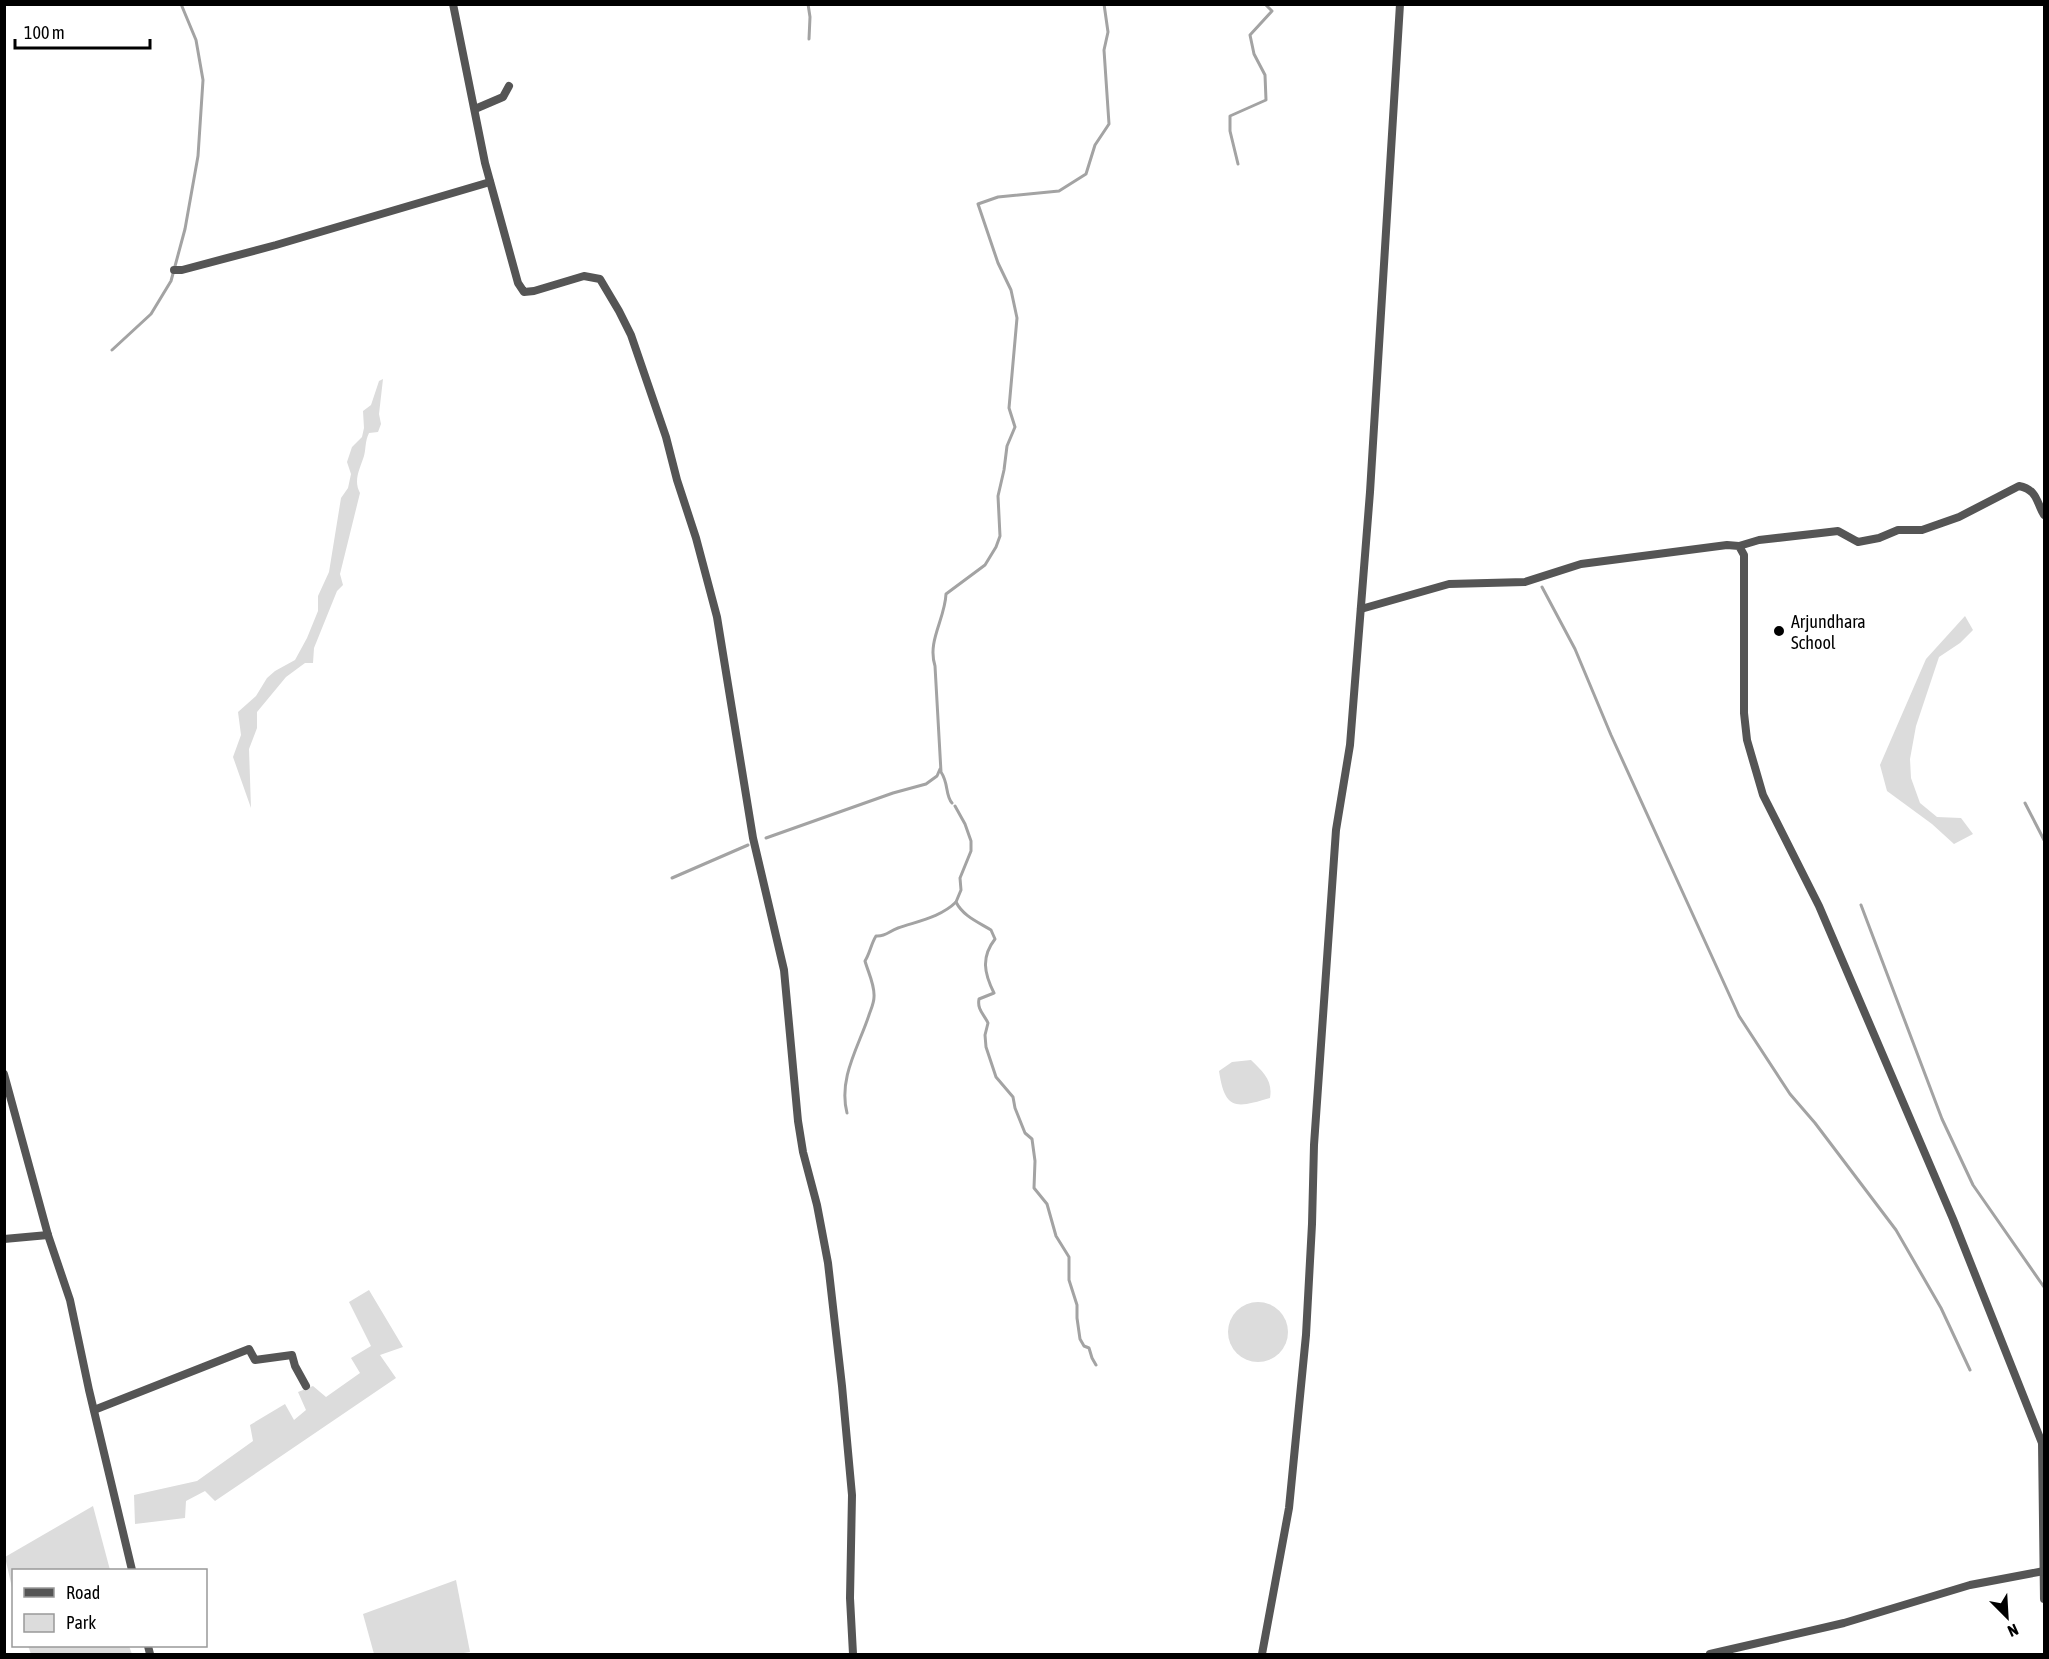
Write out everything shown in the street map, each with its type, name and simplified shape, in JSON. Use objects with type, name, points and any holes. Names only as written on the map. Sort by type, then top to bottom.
[{"type":"street","points":[[453,4],[490,182],[518,283],[524,292],[584,276],[600,279],[631,334],[666,437],[717,617],[753,838],[784,970],[798,1121],[828,1263],[852,1495],[850,1598],[854,1654]]},
{"type":"street","points":[[1262,1654],[1289,1508],[1306,1335],[1314,1145],[1336,830],[1350,745],[1375,432],[1400,4]]},
{"type":"street","points":[[475,109],[503,97],[509,86]]},
{"type":"street","points":[[174,270],[182,270],[276,245],[490,182]]},
{"type":"street","points":[[1361,609],[1449,585],[1525,582],[1581,564],[1727,545],[1738,546],[1759,540],[1838,531],[1858,542],[1878,538],[1898,530],[1922,530],[1959,517],[2019,486],[2029,489],[2036,497],[2044,515]]},
{"type":"street","points":[[1738,546],[1744,555],[1747,740],[1763,795],[1828,928],[1953,1219],[2043,1446],[2044,1599]]},
{"type":"street","points":[[4,1074],[48,1236],[70,1300],[132,1569]]},
{"type":"street","points":[[4,1239],[14,1236],[48,1236]]},
{"type":"street","points":[[94,1410],[249,1349],[255,1360],[292,1355],[306,1386]]},
{"type":"street","points":[[1710,1654],[1844,1623],[1970,1584],[2044,1571]]},
{"type":"green space","points":[[383,379],[379,414],[381,424],[378,432],[369,433],[358,474],[357,484],[360,493],[340,574],[343,585],[337,591],[314,648],[313,663],[305,663],[286,677],[257,712],[257,728],[249,749],[251,808],[233,757],[241,735],[238,712],[256,696],[267,678],[295,660],[307,638],[318,611],[318,596],[329,572],[341,498],[348,488],[351,474],[347,462],[352,447],[362,437],[363,411],[371,405],[379,381]]},
{"type":"green space","points":[[1965,616],[1973,630],[1960,643],[1939,657],[1916,726],[1910,759],[1911,778],[1920,803],[1937,817],[1961,818],[1973,834],[1954,844],[1932,824],[1887,791],[1880,765],[1926,659]]},
{"type":"green space","points":[[1251,1060],[1268,1081],[1270,1098],[1249,1104],[1234,1103],[1225,1094],[1219,1071],[1232,1062]]},
{"type":"green space","points":[[369,1290],[403,1347],[380,1355],[396,1378],[215,1501],[205,1491],[186,1501],[185,1518],[135,1524],[134,1495],[197,1481],[253,1441],[250,1425],[285,1404],[294,1420],[306,1410],[298,1392],[313,1386],[326,1397],[360,1373],[351,1358],[371,1346],[349,1302]]},
{"type":"green space","points":[[1258,1302],[1275,1307],[1283,1315],[1288,1332],[1283,1349],[1275,1357],[1258,1362],[1241,1357],[1233,1349],[1228,1332],[1233,1315],[1241,1307]]},
{"type":"green space","points":[[93,1506],[110,1569],[12,1569],[12,1588],[5,1557]]},
{"type":"green space","points":[[456,1580],[470,1652],[374,1654],[363,1614]]},
{"type":"green space","points":[[28,1647],[129,1647],[132,1654],[31,1654]]},
{"type":"waterway","points":[[112,350],[151,314],[171,281],[185,229],[198,156],[203,80],[196,40],[181,4]]},
{"type":"waterway","points":[[808,4],[809,39]]},
{"type":"waterway","points":[[952,803],[941,772],[933,648],[946,594],[985,565],[996,547],[1000,536],[998,496],[1007,446],[1015,427],[1009,408],[1017,318],[1011,290],[998,263],[978,204],[998,197],[1059,191],[1086,174],[1095,145],[1109,124],[1104,50],[1108,32],[1104,4]]},
{"type":"waterway","points":[[1238,164],[1230,131],[1230,116],[1266,100],[1265,75],[1254,54],[1250,35],[1272,11],[1265,4]]},
{"type":"waterway","points":[[1542,587],[1575,649],[1611,735],[1739,1016],[1790,1094],[1815,1123],[1896,1230],[1941,1308],[1970,1370]]},
{"type":"waterway","points":[[766,838],[893,793],[926,784],[937,776],[940,769]]},
{"type":"waterway","points":[[2025,803],[2044,840]]},
{"type":"waterway","points":[[955,806],[971,841],[971,851],[960,878],[961,890],[956,902],[967,915],[991,930],[995,939],[986,959],[986,972],[994,993],[979,999],[980,1009],[988,1023],[985,1035],[986,1047],[996,1077],[1013,1097],[1025,1133],[1032,1139],[1035,1161],[1034,1188],[1047,1204],[1056,1236],[1069,1257],[1069,1280],[1077,1305],[1080,1339],[1084,1346],[1089,1348],[1096,1365]]},
{"type":"waterway","points":[[672,878],[748,845]]},
{"type":"waterway","points":[[847,1113],[845,1100],[847,1075],[874,999],[865,961],[874,939],[876,936],[885,935],[936,915],[956,902]]},
{"type":"waterway","points":[[1861,905],[1942,1119],[1973,1185],[2044,1287]]},
{"type":"place","name":"Arjundhara School","points":[[1779,631]]}]
